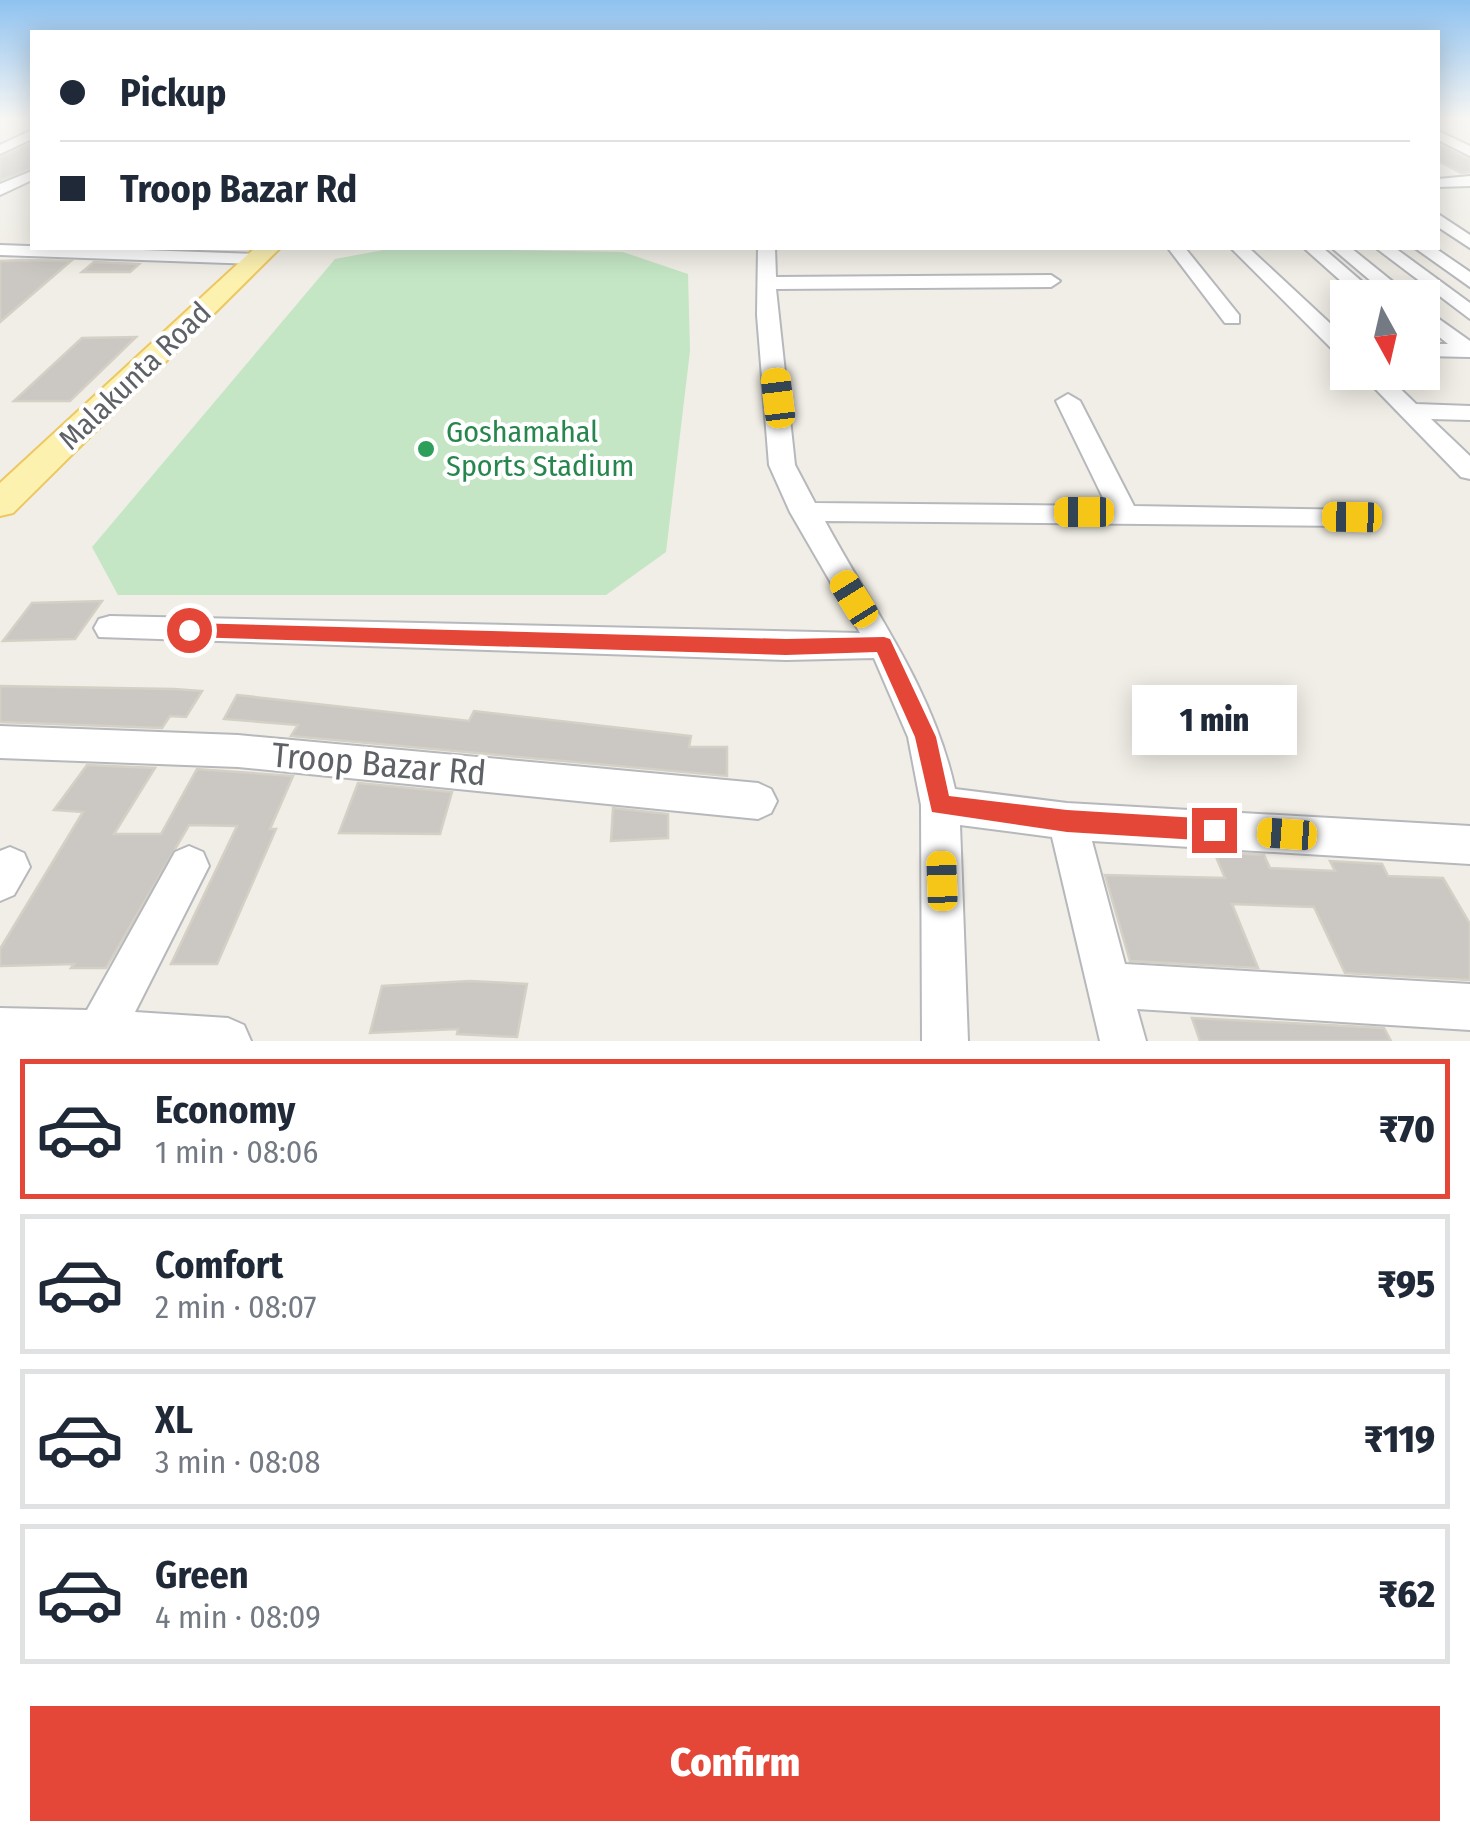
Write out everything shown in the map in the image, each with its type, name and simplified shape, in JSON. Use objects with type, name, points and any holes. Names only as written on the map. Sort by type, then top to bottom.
[{"type":"main road","points":[[0,473],[251,253]]},
{"type":"main road","name":"Malakunta Road","points":[[0,504],[251,253]]},
{"type":"street","points":[[0,190],[30,176]]},
{"type":"street","points":[[1440,183],[1470,181]]},
{"type":"street","points":[[1440,220],[1470,242]]},
{"type":"street","points":[[1440,234],[1470,256]]},
{"type":"street","points":[[0,250],[26,248]]},
{"type":"street","points":[[116,250],[251,253]]},
{"type":"street","points":[[766,250],[782,466],[804,512],[884,644],[926,737],[940,805],[946,1041]]},
{"type":"street","points":[[1178,250],[1232,319]]},
{"type":"street","points":[[1241,250],[1330,333]]},
{"type":"street","points":[[1315,250],[1351,280]]},
{"type":"street","points":[[1344,250],[1381,280]]},
{"type":"street","points":[[1389,250],[1470,313]]},
{"type":"street","points":[[1427,250],[1470,281]]},
{"type":"street","points":[[766,283],[1051,280]]},
{"type":"street","points":[[1440,327],[1470,351]]},
{"type":"street","points":[[1440,348],[1470,351]]},
{"type":"street","points":[[1388,390],[1470,471]]},
{"type":"street","points":[[1068,401],[1124,512]]},
{"type":"street","points":[[1410,411],[1470,414]]},
{"type":"street","points":[[804,512],[1352,517]]},
{"type":"street","points":[[110,628],[786,647],[884,644]]},
{"type":"street","name":"Troop Bazar Rd","points":[[0,742],[238,751],[758,800]]},
{"type":"street","points":[[940,805],[1067,821],[1470,845]]},
{"type":"street","points":[[1067,821],[1123,1041]]},
{"type":"street","points":[[98,1033],[189,866]]},
{"type":"street","points":[[1108,985],[1470,1006]]},
{"type":"street","points":[[0,1031],[222,1040]]},
{"type":"green space","name":"Goshamahal Sports Stadium","points":[[383,250],[623,252],[688,274],[690,351],[666,552],[606,595],[118,595],[92,547],[335,259]]},
{"type":"building","points":[[0,168],[30,168],[30,169],[0,180]]},
{"type":"building","points":[[1451,168],[1470,168],[1470,172]]},
{"type":"building","points":[[23,260],[71,261],[0,322],[0,261]]},
{"type":"building","points":[[94,262],[139,264],[130,272],[82,272]]},
{"type":"building","points":[[136,337],[70,401],[14,401],[82,338]]},
{"type":"building","points":[[102,601],[75,639],[3,641],[32,603]]},
{"type":"building","points":[[0,686],[202,691],[186,717],[170,716],[162,728],[0,722]]},
{"type":"building","points":[[237,695],[469,721],[474,711],[691,736],[689,747],[727,747],[727,776],[291,736],[298,725],[224,719]]},
{"type":"building","points":[[87,765],[155,768],[114,834],[161,834],[197,769],[293,776],[270,829],[276,829],[217,964],[171,964],[237,826],[189,825],[106,968],[71,968],[74,964],[0,966],[0,949],[83,812],[54,810]]},
{"type":"building","points":[[358,783],[452,792],[440,834],[339,833]]},
{"type":"building","points":[[613,808],[668,814],[668,838],[611,841]]},
{"type":"building","points":[[1214,852],[1264,855],[1270,868],[1335,871],[1330,861],[1382,864],[1388,876],[1443,878],[1470,924],[1470,980],[1345,973],[1314,907],[1232,904],[1258,968],[1130,961],[1105,875],[1225,878]]},
{"type":"building","points":[[470,981],[527,984],[517,1037],[457,1034],[458,1029],[370,1033],[382,986]]},
{"type":"building","points":[[1192,1018],[1384,1028],[1391,1041],[1200,1041]]},
{"type":"place","name":"Goshamahal Sports Stadium","points":[[426,449]]},
{"type":"route","points":[[189,630],[786,647],[884,644],[926,737],[940,805],[1067,821],[1214,830]]}]
